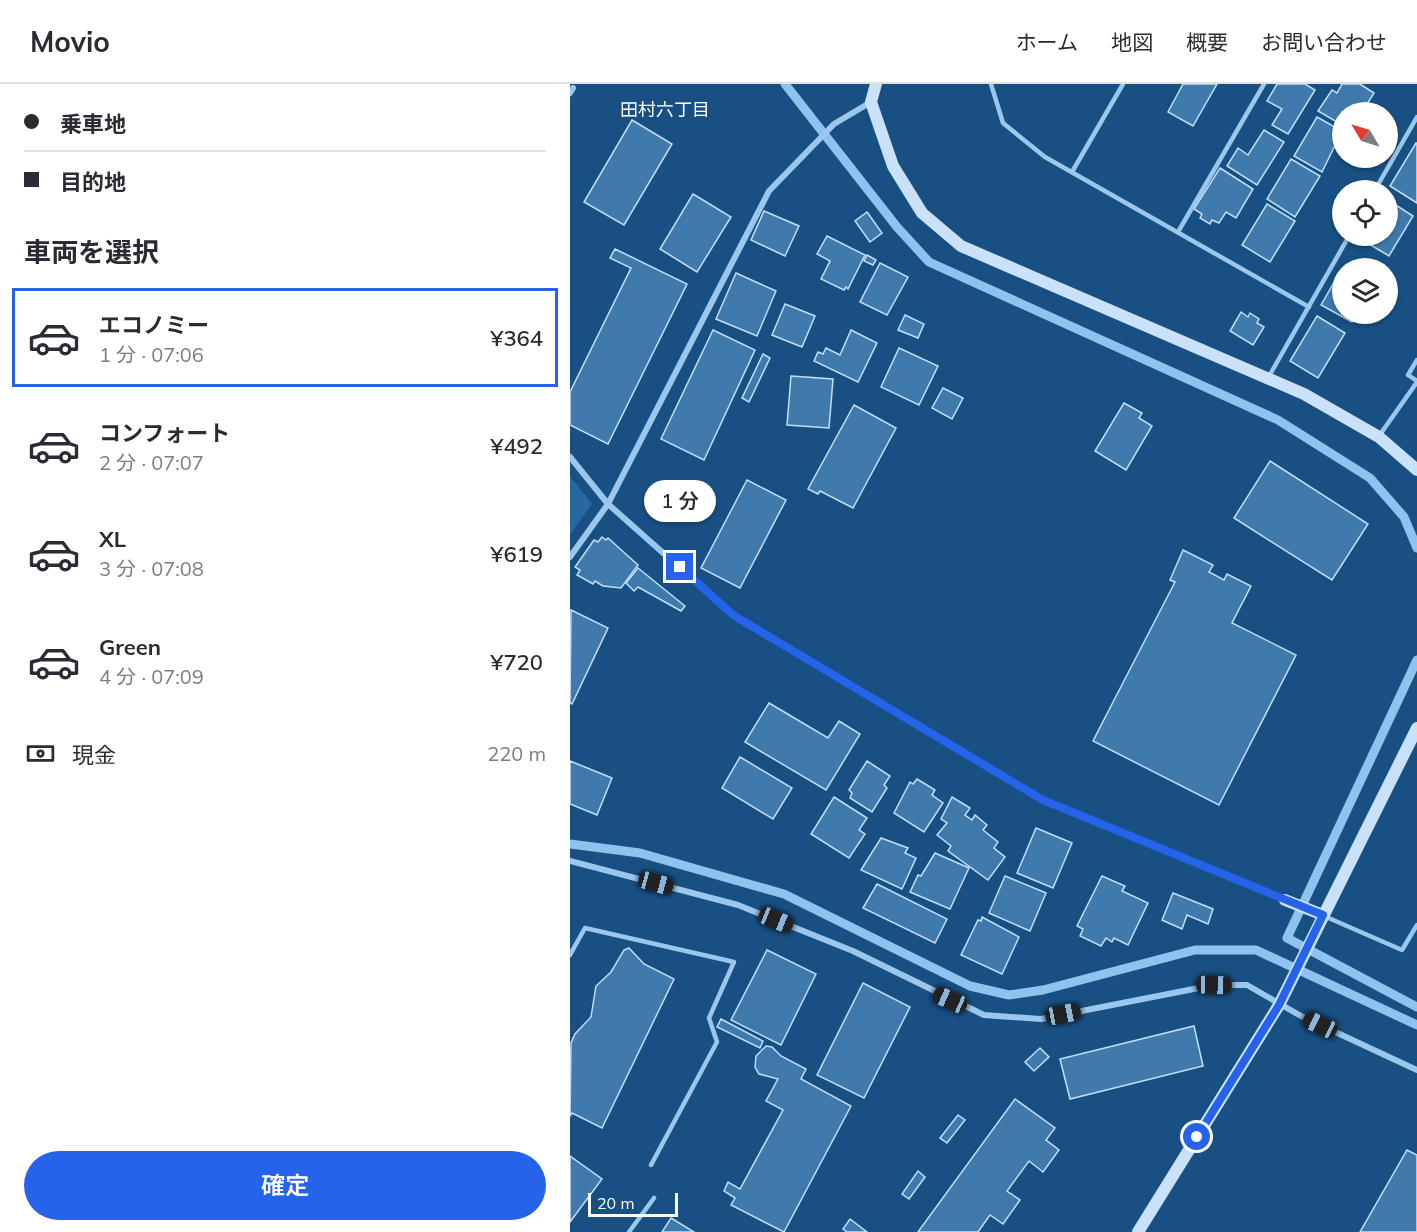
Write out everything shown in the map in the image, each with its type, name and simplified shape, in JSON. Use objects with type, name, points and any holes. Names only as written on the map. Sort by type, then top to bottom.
[{"type":"street","points":[[876,84],[871,102],[893,165],[922,213],[961,246],[1123,318],[1304,394],[1379,437],[1417,470]]},
{"type":"street","points":[[570,557],[608,504],[769,191],[834,124],[871,102]]},
{"type":"street","points":[[570,457],[608,504],[733,615],[1043,800],[1323,915]]},
{"type":"street","points":[[1138,1232],[1279,1005],[1417,728]]},
{"type":"street","points":[[570,861],[738,905],[853,951],[984,1015],[1041,1018],[1214,985],[1247,985],[1279,1005],[1417,1070]]},
{"type":"lane","points":[[991,84],[1003,123],[1045,157],[1309,307]]},
{"type":"lane","points":[[1072,172],[1123,84]]},
{"type":"lane","points":[[1178,232],[1264,84]]},
{"type":"lane","points":[[1381,180],[1417,117]]},
{"type":"lane","points":[[1268,378],[1343,246]]},
{"type":"lane","points":[[1379,437],[1417,381],[1408,375],[1417,360]]},
{"type":"lane","points":[[1323,915],[1402,950],[1417,925]]},
{"type":"lane","points":[[570,955],[585,928],[734,962],[709,1018],[717,1042],[651,1165]]},
{"type":"lane","points":[[629,1232],[654,1198]]},
{"type":"shaded area","points":[[570,476],[592,504],[570,535]]},
{"type":"building","points":[[1183,84],[1217,84],[1193,126],[1168,112]]},
{"type":"building","points":[[1277,84],[1305,84],[1315,90],[1288,134],[1272,125],[1282,109],[1267,101]]},
{"type":"building","points":[[1342,84],[1360,84],[1374,93],[1368,102],[1332,102],[1332,119],[1318,111],[1332,90],[1337,93]]},
{"type":"building","points":[[1317,117],[1332,125],[1332,152],[1322,172],[1294,156]]},
{"type":"building","points":[[632,120],[672,144],[624,225],[584,202]]},
{"type":"building","points":[[1264,130],[1284,142],[1257,185],[1227,166],[1238,148],[1248,155]]},
{"type":"building","points":[[1417,143],[1417,203],[1398,191],[1398,180],[1394,180]]},
{"type":"building","points":[[1291,159],[1320,176],[1295,217],[1267,199]]},
{"type":"building","points":[[1220,168],[1253,189],[1236,218],[1226,212],[1219,223],[1212,220],[1210,224],[1200,218],[1202,214],[1194,209]]},
{"type":"building","points":[[693,194],[731,217],[697,272],[660,249]]},
{"type":"building","points":[[1267,204],[1295,221],[1270,262],[1242,245]]},
{"type":"building","points":[[1398,206],[1413,216],[1398,241]]},
{"type":"building","points":[[764,211],[799,226],[785,256],[751,240]]},
{"type":"building","points":[[867,212],[882,233],[870,242],[855,221]]},
{"type":"building","points":[[827,236],[865,255],[848,289],[846,287],[844,290],[821,279],[830,261],[817,254]]},
{"type":"building","points":[[1372,246],[1395,246],[1389,256]]},
{"type":"building","points":[[615,249],[687,284],[608,444],[570,425],[570,392],[631,268],[610,258]]},
{"type":"building","points":[[867,255],[876,260],[873,265],[864,261]]},
{"type":"building","points":[[880,263],[908,277],[887,315],[860,302]]},
{"type":"building","points":[[736,273],[776,291],[757,336],[716,319]]},
{"type":"building","points":[[1332,286],[1332,311],[1321,305]]},
{"type":"building","points":[[785,304],[815,316],[802,347],[772,335]]},
{"type":"building","points":[[1241,312],[1248,317],[1250,313],[1259,319],[1257,323],[1264,327],[1253,345],[1230,331]]},
{"type":"building","points":[[905,315],[924,324],[918,338],[898,330]]},
{"type":"building","points":[[1317,316],[1345,333],[1318,378],[1290,361]]},
{"type":"building","points":[[713,330],[755,350],[704,460],[661,439]]},
{"type":"building","points":[[851,330],[877,343],[858,382],[814,361],[818,352],[823,354],[826,348],[840,355]]},
{"type":"building","points":[[899,348],[938,366],[919,405],[881,387]]},
{"type":"building","points":[[763,354],[770,358],[749,402],[742,398]]},
{"type":"building","points":[[791,376],[833,379],[829,428],[787,425]]},
{"type":"building","points":[[943,388],[963,398],[952,419],[932,408]]},
{"type":"building","points":[[1124,403],[1142,413],[1139,418],[1152,426],[1126,470],[1095,451]]},
{"type":"building","points":[[854,405],[896,428],[853,508],[820,491],[818,494],[808,489]]},
{"type":"building","points":[[1270,461],[1368,524],[1332,580],[1234,518]]},
{"type":"building","points":[[747,480],[786,500],[740,588],[701,568]]},
{"type":"building","points":[[602,537],[606,540],[608,538],[638,565],[621,588],[603,586],[595,581],[593,584],[577,575],[580,570],[575,567],[594,540],[598,542]]},
{"type":"building","points":[[1183,550],[1213,565],[1209,572],[1224,580],[1227,574],[1251,586],[1232,623],[1296,655],[1219,805],[1093,741],[1175,582],[1170,580]]},
{"type":"building","points":[[638,568],[685,606],[681,611],[638,587],[634,591],[626,583]]},
{"type":"building","points":[[571,610],[608,628],[572,704],[570,703]]},
{"type":"building","points":[[769,703],[828,738],[839,721],[860,734],[826,790],[745,742]]},
{"type":"building","points":[[740,757],[792,788],[773,819],[722,788]]},
{"type":"building","points":[[570,761],[612,778],[597,815],[570,804]]},
{"type":"building","points":[[867,761],[890,776],[884,785],[887,788],[872,812],[850,798],[852,793],[849,790]]},
{"type":"building","points":[[917,779],[935,790],[932,795],[943,803],[924,832],[894,813],[910,782],[913,784]]},
{"type":"building","points":[[834,797],[867,818],[859,830],[865,834],[849,858],[811,834]]},
{"type":"building","points":[[952,797],[970,808],[965,815],[972,820],[975,815],[987,825],[983,830],[998,842],[994,848],[1005,857],[988,880],[948,851],[951,846],[937,835],[947,823],[941,819]]},
{"type":"building","points":[[1036,828],[1072,843],[1053,888],[1017,873]]},
{"type":"building","points":[[881,838],[908,848],[905,853],[916,858],[902,889],[861,870]]},
{"type":"building","points":[[935,853],[969,868],[950,909],[910,892],[918,875],[921,876]]},
{"type":"building","points":[[1005,876],[1046,893],[1030,931],[989,913]]},
{"type":"building","points":[[1102,876],[1125,886],[1122,891],[1148,903],[1128,945],[1114,938],[1112,942],[1106,938],[1101,946],[1080,936],[1083,929],[1077,926]]},
{"type":"building","points":[[877,884],[947,919],[935,943],[863,908]]},
{"type":"building","points":[[1173,893],[1213,909],[1208,924],[1187,915],[1182,929],[1162,920]]},
{"type":"building","points":[[982,917],[1019,937],[1002,974],[961,955],[978,920],[981,921]]},
{"type":"building","points":[[629,948],[644,964],[674,979],[602,1128],[572,1113],[570,1116],[571,1043],[575,1034],[591,1017],[596,986],[611,972],[624,950]]},
{"type":"building","points":[[767,950],[816,974],[781,1045],[731,1020]]},
{"type":"building","points":[[863,983],[910,1007],[864,1098],[817,1075]]},
{"type":"building","points":[[721,1019],[763,1041],[760,1048],[717,1027]]},
{"type":"building","points":[[1194,1026],[1203,1066],[1070,1099],[1060,1059]]},
{"type":"building","points":[[766,1046],[772,1047],[781,1056],[806,1069],[801,1079],[851,1106],[784,1232],[731,1205],[735,1198],[724,1191],[728,1182],[740,1189],[783,1110],[766,1101],[778,1079],[759,1074],[755,1067],[756,1056]]},
{"type":"building","points":[[1040,1048],[1049,1057],[1034,1071],[1025,1062]]},
{"type":"building","points":[[1015,1099],[1055,1128],[1046,1140],[1059,1150],[1043,1172],[1029,1161],[1007,1191],[1020,1200],[1003,1224],[990,1215],[978,1232],[918,1232]]},
{"type":"building","points":[[958,1115],[965,1120],[947,1143],[940,1138]]},
{"type":"building","points":[[1407,1150],[1417,1155],[1417,1232],[1360,1232]]},
{"type":"building","points":[[570,1156],[602,1179],[570,1222]]},
{"type":"building","points":[[918,1171],[925,1177],[909,1199],[902,1194]]},
{"type":"building","points":[[671,1218],[694,1232],[662,1232]]},
{"type":"building","points":[[850,1219],[867,1232],[847,1232],[843,1229]]},
{"type":"waterway","points":[[785,84],[897,227],[929,262],[1278,420],[1370,478],[1404,517],[1417,548]]},
{"type":"waterway","points":[[1417,660],[1287,938],[1417,1007]]},
{"type":"waterway","points":[[570,844],[640,853],[784,894],[970,986],[1009,995],[1043,990],[1195,950],[1256,950],[1417,1025]]},
{"type":"district","name":"田村六丁目","points":[[665,109]]},
{"type":"route","points":[[680,567],[733,615],[1043,800],[1323,915],[1279,1005],[1197,1137]]}]
